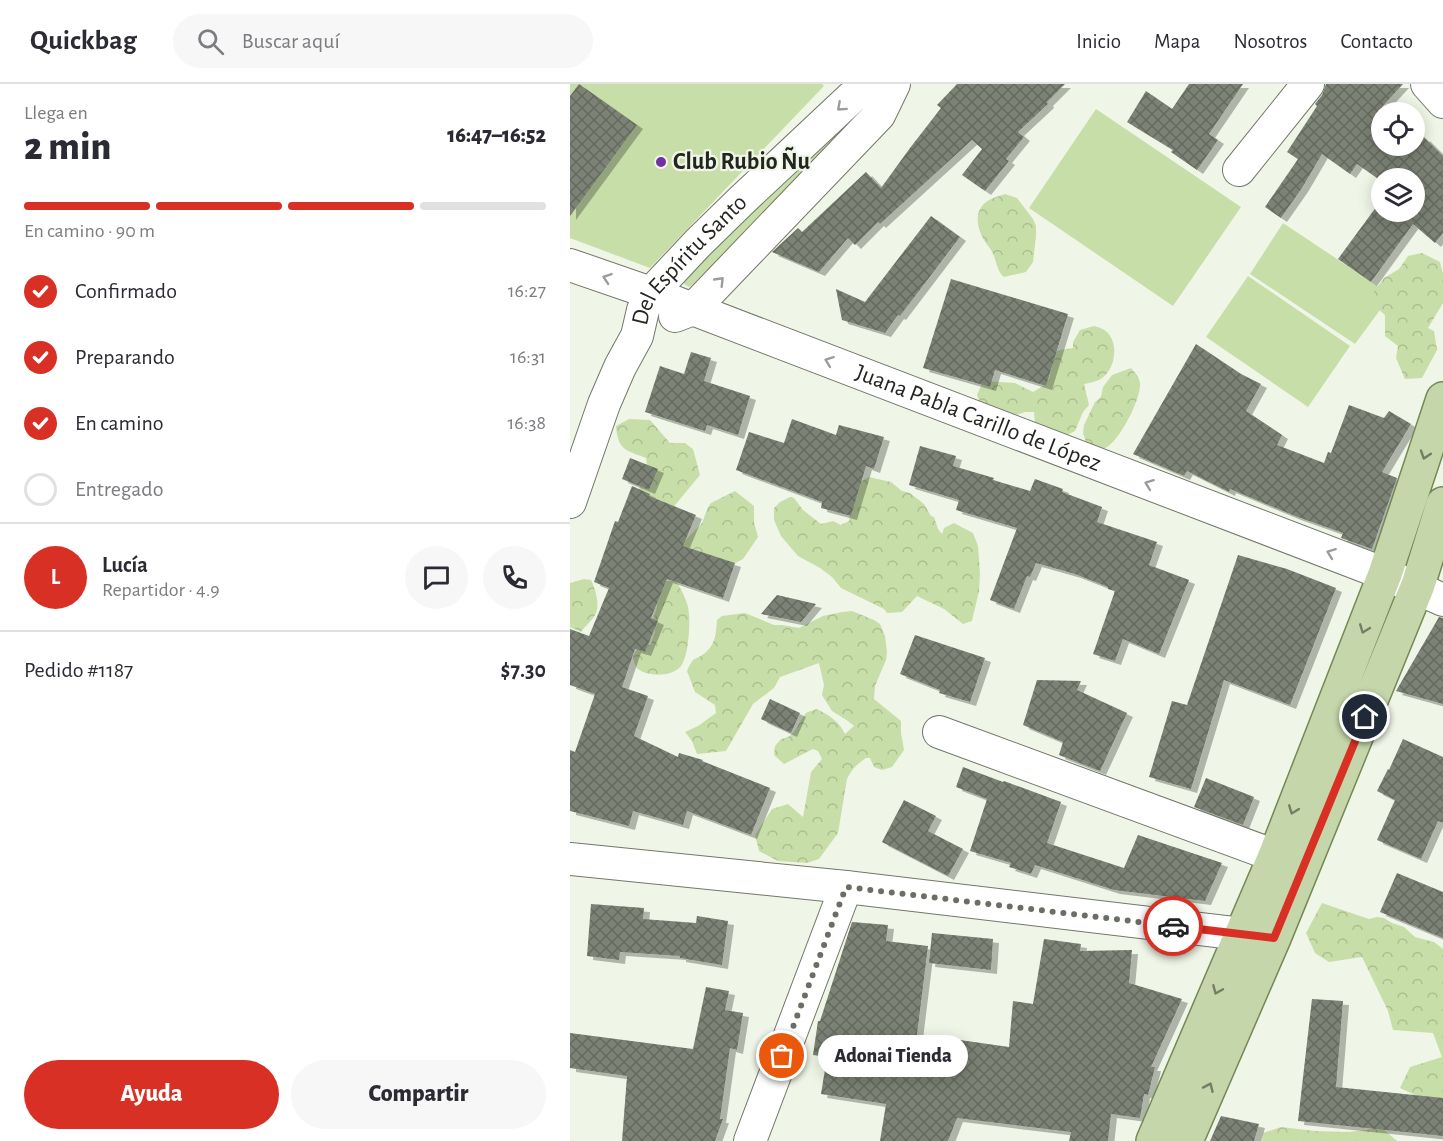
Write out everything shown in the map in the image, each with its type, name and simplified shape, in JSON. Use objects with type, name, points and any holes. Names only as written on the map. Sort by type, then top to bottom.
[{"type":"main road","points":[[1185,1141],[1274,938],[1289,861],[1443,399]]},
{"type":"main road","points":[[1153,1141],[1241,934],[1289,861],[1430,594],[1443,504]]},
{"type":"street","name":"Del Espíritu Santo","points":[[570,502],[604,404],[637,336],[651,293],[741,201],[852,97],[871,87],[893,84]]},
{"type":"street","name":"Del Espíritu Santo","points":[[637,336],[650,327],[693,309],[879,115],[893,84]]},
{"type":"street","points":[[1239,170],[1308,84]]},
{"type":"street","points":[[1427,84],[1443,102]]},
{"type":"street","name":"Juana Pabla Carillo de López","points":[[570,265],[693,309],[1385,574],[1430,594]]},
{"type":"street","points":[[939,732],[1289,861]]},
{"type":"street","points":[[570,859],[846,887],[1274,938]]},
{"type":"street","points":[[750,1141],[846,887]]},
{"type":"green space","name":"Club Rubio Ñu","points":[[570,84],[822,84],[824,86],[650,268],[570,238]]},
{"type":"green space","points":[[864,102],[872,109],[692,285],[689,287],[684,284],[684,279]]},
{"type":"green space","points":[[1096,109],[1241,207],[1173,306],[1029,208]]},
{"type":"green space","points":[[1005,194],[1017,198],[1033,219],[1036,236],[1033,262],[1026,272],[1004,277],[981,234],[978,217],[985,202]]},
{"type":"green space","points":[[1283,223],[1391,295],[1355,344],[1250,274]]},
{"type":"green space","points":[[1422,253],[1440,262],[1443,274],[1443,303],[1428,328],[1434,331],[1437,350],[1422,378],[1405,379],[1396,358],[1398,346],[1385,336],[1385,315],[1372,304],[1371,295],[1384,278],[1399,269],[1408,256]]},
{"type":"green space","points":[[1248,276],[1350,346],[1308,407],[1206,337]]},
{"type":"green space","points":[[1094,326],[1105,331],[1113,341],[1113,360],[1104,377],[1084,384],[1089,405],[1083,412],[1075,431],[1065,436],[1035,424],[1034,412],[1025,412],[1010,417],[982,407],[977,395],[983,381],[1015,383],[1033,392],[1048,380],[1055,352],[1073,348],[1073,342],[1080,330]]},
{"type":"green space","points":[[1131,368],[1140,384],[1133,410],[1122,431],[1109,446],[1103,449],[1096,448],[1086,442],[1083,433],[1084,425],[1095,402],[1101,397],[1103,387],[1112,375]]},
{"type":"green space","points":[[629,419],[650,420],[670,443],[685,443],[693,449],[700,475],[671,510],[634,505],[643,477],[648,472],[646,458],[628,451],[619,440],[616,426]]},
{"type":"green space","points":[[869,477],[891,482],[902,491],[910,493],[924,504],[934,517],[942,534],[944,528],[954,523],[973,533],[978,546],[980,573],[979,591],[972,621],[963,624],[944,609],[917,596],[902,612],[887,613],[884,609],[841,588],[820,568],[798,556],[781,536],[774,520],[774,508],[780,502],[790,497],[794,498],[803,510],[821,524],[833,521],[841,525],[849,521],[853,486]]},
{"type":"green space","points":[[735,491],[754,506],[754,522],[758,537],[743,559],[724,569],[690,556],[682,544],[702,523],[711,503]]},
{"type":"green space","points":[[584,579],[591,580],[597,609],[581,632],[570,627],[570,583]]},
{"type":"green space","points":[[665,581],[676,581],[685,597],[689,613],[686,654],[677,670],[667,674],[642,672],[635,665],[633,656],[638,648],[651,644],[655,632],[653,620],[657,607],[656,596]]},
{"type":"green space","points":[[852,611],[880,624],[885,636],[886,660],[875,686],[874,699],[901,721],[904,750],[892,767],[882,770],[874,767],[870,758],[866,758],[853,770],[847,779],[838,833],[819,859],[807,863],[778,861],[759,851],[755,835],[772,809],[788,804],[803,817],[811,772],[822,759],[818,751],[813,749],[784,764],[774,755],[775,746],[781,739],[794,733],[806,713],[816,709],[840,725],[845,734],[854,726],[832,711],[822,695],[824,685],[819,663],[780,677],[774,688],[753,704],[726,751],[697,754],[692,741],[685,732],[716,713],[715,705],[695,692],[687,671],[694,660],[710,648],[715,637],[717,620],[722,616],[745,613],[774,625],[799,628],[823,616]]},
{"type":"green space","points":[[1322,903],[1369,919],[1384,918],[1404,927],[1415,937],[1434,942],[1443,949],[1443,1100],[1417,1096],[1400,1088],[1410,1067],[1442,1057],[1433,1033],[1393,1030],[1388,1011],[1362,957],[1329,962],[1315,953],[1306,933]]},
{"type":"green space","points":[[1281,1127],[1348,1132],[1382,1128],[1397,1141],[1262,1141],[1263,1133]]},
{"type":"building","points":[[579,84],[637,125],[570,216],[570,96]]},
{"type":"building","points":[[957,84],[1065,84],[1047,102],[1048,104],[1018,132],[1024,137],[1006,159],[1009,161],[985,191],[962,175],[982,149],[972,140],[855,245],[848,238],[819,272],[772,252],[798,228],[802,232],[866,172],[881,188],[941,108],[937,105]]},
{"type":"building","points":[[1189,84],[1243,84],[1209,134],[1218,140],[1197,170],[1171,152],[1173,150],[1127,122],[1146,91],[1172,109]]},
{"type":"building","points":[[1326,84],[1403,84],[1387,102],[1371,102],[1371,156],[1425,156],[1425,138],[1443,156],[1443,233],[1435,243],[1413,224],[1371,282],[1338,259],[1371,214],[1371,222],[1425,222],[1425,168],[1371,168],[1371,174],[1357,164],[1350,174],[1322,154],[1281,218],[1265,207],[1298,159],[1287,152],[1322,95]]},
{"type":"building","points":[[931,216],[960,237],[900,316],[898,315],[885,333],[842,320],[836,289],[865,302]]},
{"type":"building","points":[[951,279],[1068,314],[1046,386],[995,370],[990,387],[923,368]]},
{"type":"building","points":[[1196,344],[1241,374],[1261,384],[1246,411],[1282,435],[1277,445],[1324,463],[1328,452],[1331,453],[1349,405],[1384,418],[1389,411],[1411,424],[1382,472],[1397,478],[1372,549],[1341,538],[1343,533],[1230,489],[1229,492],[1187,471],[1184,476],[1133,454]]},
{"type":"building","points":[[691,352],[711,358],[704,381],[750,396],[738,435],[707,425],[705,431],[645,412],[660,366],[684,374]]},
{"type":"building","points":[[792,419],[836,435],[839,425],[884,437],[874,469],[866,466],[851,516],[821,508],[822,502],[736,470],[749,432],[784,443]]},
{"type":"building","points":[[920,446],[956,456],[953,466],[994,478],[993,480],[1030,491],[1035,479],[1063,489],[1062,492],[1102,507],[1097,522],[1157,542],[1149,565],[1189,580],[1159,654],[1123,639],[1115,661],[1093,654],[1115,591],[1075,574],[1036,563],[1030,577],[1027,576],[1014,609],[990,600],[1017,528],[956,510],[959,500],[909,485]]},
{"type":"building","points":[[630,458],[658,469],[649,490],[622,479]]},
{"type":"building","points":[[632,486],[650,494],[649,496],[696,515],[683,546],[735,563],[723,598],[667,579],[651,618],[658,621],[645,652],[635,649],[622,687],[648,696],[634,736],[678,757],[679,753],[703,760],[770,788],[751,835],[687,811],[683,825],[633,811],[629,826],[570,811],[570,750],[575,752],[595,694],[570,685],[570,629],[589,636],[609,588],[594,582],[615,521],[618,522]]},
{"type":"building","points":[[1238,555],[1287,569],[1336,588],[1290,705],[1224,680],[1191,789],[1149,777],[1172,701],[1187,705]]},
{"type":"building","points":[[777,595],[816,604],[801,622],[761,614]]},
{"type":"building","points":[[1439,617],[1443,618],[1443,704],[1396,691]]},
{"type":"building","points":[[915,635],[985,658],[970,702],[939,693],[940,690],[900,674]]},
{"type":"building","points":[[1037,680],[1081,681],[1077,690],[1127,713],[1100,771],[1059,755],[1063,742],[1023,725]]},
{"type":"building","points":[[770,699],[800,713],[791,733],[761,719]]},
{"type":"building","points":[[1403,739],[1443,757],[1443,823],[1438,821],[1421,859],[1377,840],[1395,800],[1377,791]]},
{"type":"building","points":[[963,767],[1061,802],[1047,843],[1124,868],[1138,835],[1222,863],[1205,901],[1114,890],[1035,865],[1031,874],[1009,867],[1011,863],[970,851],[987,799],[956,787]]},
{"type":"building","points":[[1206,778],[1254,797],[1243,825],[1194,807]]},
{"type":"building","points":[[904,800],[936,816],[928,831],[963,849],[948,876],[882,842]]},
{"type":"building","points":[[1397,873],[1443,892],[1443,938],[1380,912]]},
{"type":"building","points":[[591,904],[644,908],[643,919],[696,923],[697,916],[728,921],[722,965],[680,958],[680,956],[620,952],[619,960],[587,956]]},
{"type":"building","points":[[852,922],[888,925],[886,941],[928,946],[917,1035],[923,1036],[922,1049],[959,1054],[960,1040],[1009,1047],[1013,1001],[1033,1004],[1044,939],[1081,944],[1080,951],[1132,950],[1129,983],[1182,999],[1151,1067],[1155,1067],[1148,1095],[1144,1094],[1140,1118],[1111,1114],[1108,1141],[1069,1141],[1071,1132],[957,1118],[948,1141],[880,1141],[886,1104],[821,1094],[827,1057],[813,1055],[818,1021],[820,1021]]},
{"type":"building","points":[[932,933],[993,939],[991,970],[929,963]]},
{"type":"building","points":[[706,987],[729,991],[725,1010],[743,1013],[737,1050],[730,1048],[720,1119],[723,1119],[715,1141],[622,1141],[627,1076],[570,1068],[570,1033],[693,1049]]},
{"type":"building","points":[[1312,999],[1343,1001],[1336,1087],[1443,1098],[1443,1136],[1298,1121]]},
{"type":"building","points":[[1221,1116],[1259,1124],[1254,1141],[1210,1141]]},
{"type":"way so far","points":[[782,1056],[846,887],[1173,926]]},
{"type":"place","name":"Club Rubio Ñu","points":[[661,162]]},
{"type":"place","name":"Adonai Tienda","points":[[782,1056]]},
{"type":"route","points":[[1173,926],[1274,938],[1365,717]]}]
